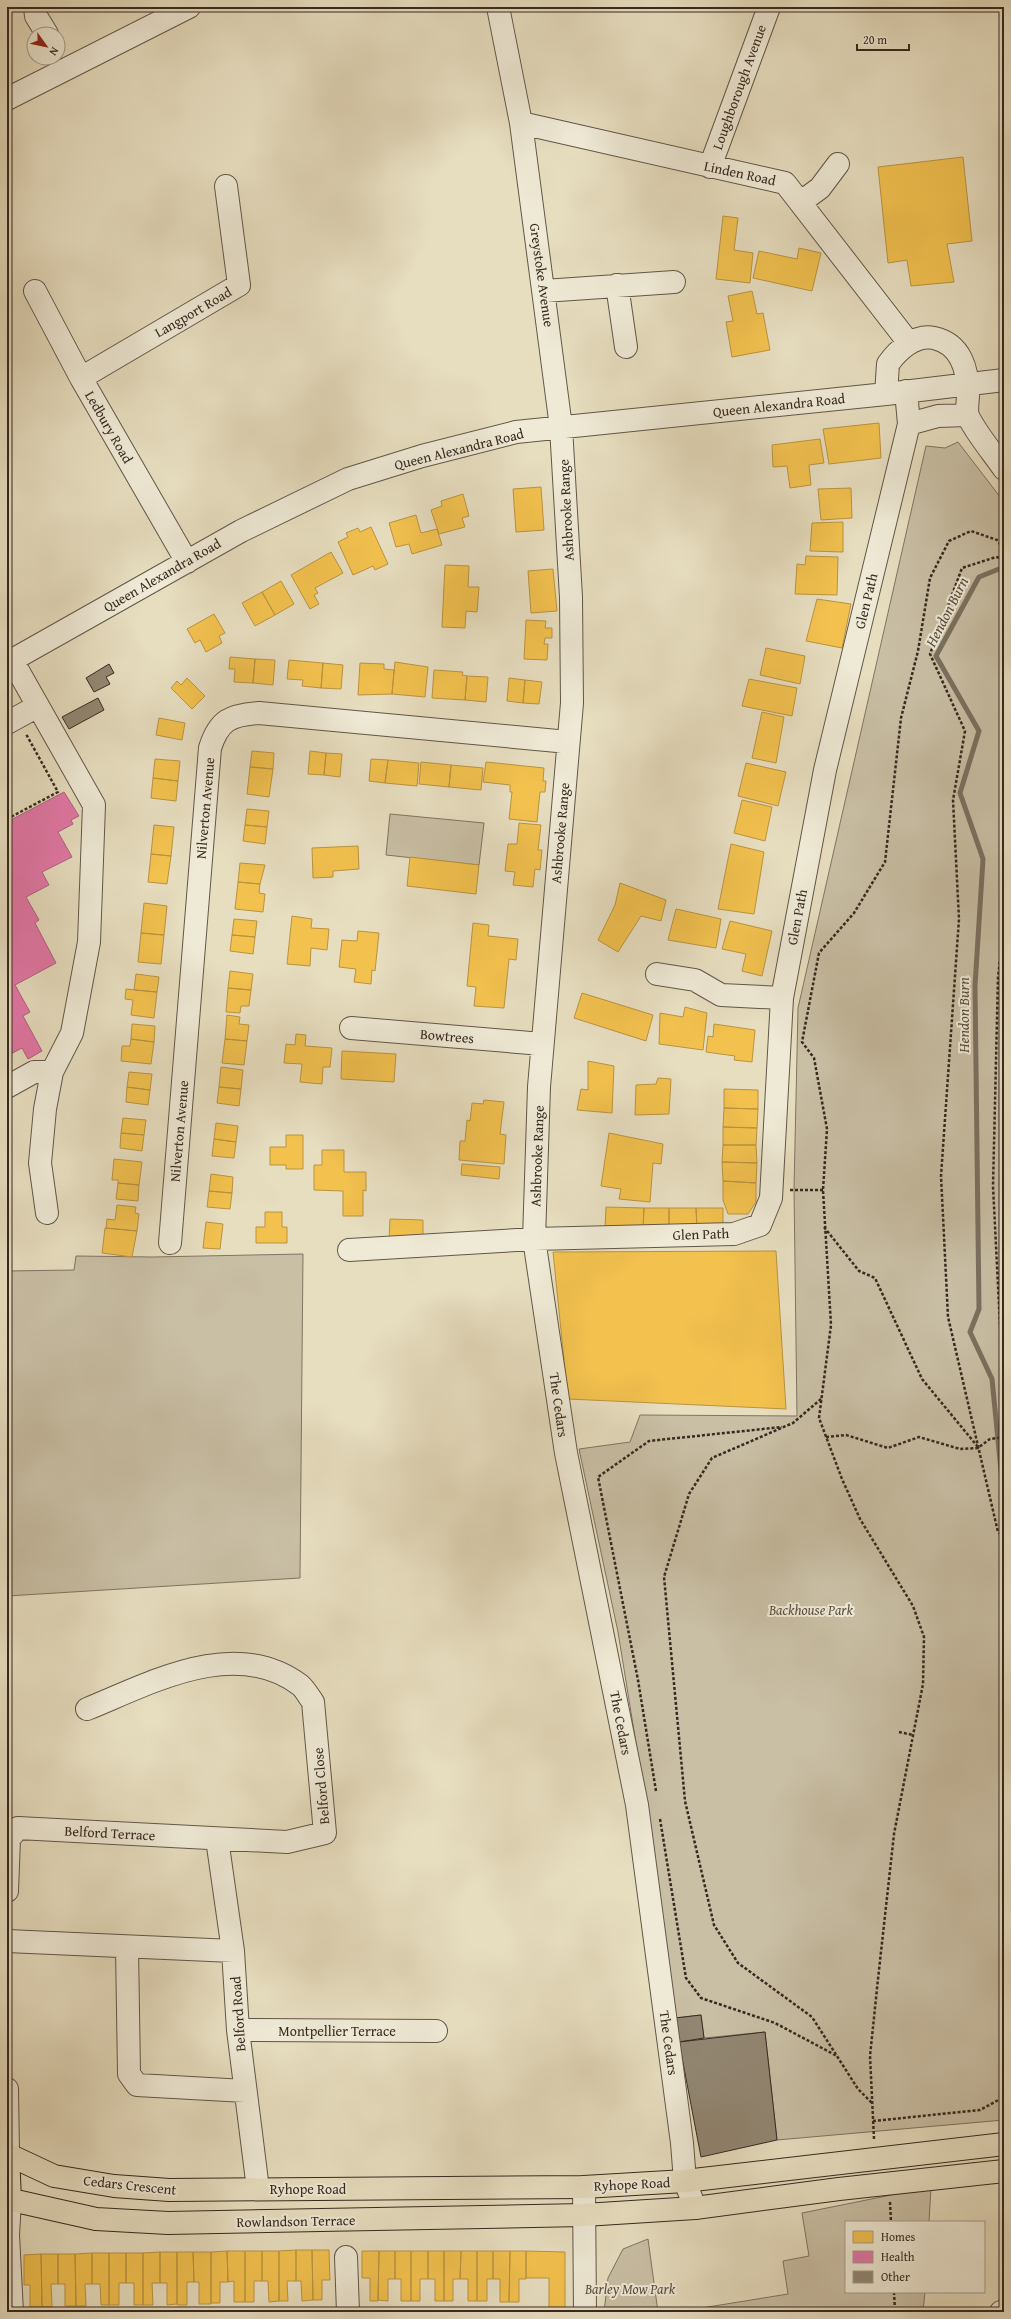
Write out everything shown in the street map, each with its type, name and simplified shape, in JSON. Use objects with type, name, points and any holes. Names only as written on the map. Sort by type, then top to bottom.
[{"type":"main road","name":"Ryhope Road","points":[[258,2189],[584,2187],[685,2181],[1004,2144]]},
{"type":"main road","name":"Cedars Crescent","points":[[7,2154],[54,2176],[114,2186],[169,2190],[258,2189]]},
{"type":"main road","points":[[7,2154],[8,2199]]},
{"type":"main road","name":"Ryhope Road","points":[[584,2215],[695,2208],[839,2189],[1004,2171]]},
{"type":"main road","points":[[258,2189],[260,2221]]},
{"type":"main road","name":"Rowlandson Terrace","points":[[8,2199],[96,2219],[168,2224],[584,2215]]},
{"type":"street","points":[[35,7],[36,16],[42,26]]},
{"type":"street","points":[[66,60],[189,7]]},
{"type":"street","name":"Greystoke Avenue","points":[[498,7],[521,123],[562,427]]},
{"type":"street","name":"Loughborough Avenue","points":[[710,167],[769,7]]},
{"type":"street","points":[[7,99],[56,66]]},
{"type":"street","name":"Linden Road","points":[[521,123],[710,167],[785,182],[909,343]]},
{"type":"street","points":[[801,202],[820,188],[838,164]]},
{"type":"street","name":"Langport Road","points":[[81,378],[239,285],[226,186]]},
{"type":"street","points":[[544,291],[617,284],[674,282]]},
{"type":"street","points":[[617,284],[626,347]]},
{"type":"street","name":"Ledbury Road","points":[[35,291],[81,378],[187,562]]},
{"type":"street","points":[[909,343],[929,337],[942,340],[954,346],[963,359],[968,384],[967,415],[1004,469]]},
{"type":"street","name":"Glen Path","points":[[534,1239],[734,1234],[760,1225],[771,1198],[782,998],[825,770],[909,424],[896,393],[888,364],[909,343]]},
{"type":"street","name":"Queen Alexandra Road","points":[[10,662],[241,531],[348,480],[422,456],[516,432],[896,393],[1004,380]]},
{"type":"street","points":[[909,424],[938,416],[967,415]]},
{"type":"street","name":"Ashbrooke Range","points":[[534,1239],[539,1087],[542,1044],[572,703],[571,597],[562,427]]},
{"type":"street","points":[[10,662],[38,706],[94,805],[89,942],[72,1033],[52,1072],[45,1109],[40,1163],[47,1213]]},
{"type":"street","points":[[12,720],[38,706]]},
{"type":"street","name":"Nilverton Avenue","points":[[170,1243],[210,748],[215,732],[222,723],[241,714],[259,714],[568,742]]},
{"type":"street","points":[[656,974],[695,980],[721,994],[782,998]]},
{"type":"street","name":"Bowtrees","points":[[351,1028],[542,1044]]},
{"type":"street","points":[[7,1087],[34,1072],[52,1072]]},
{"type":"street","points":[[349,1250],[534,1239]]},
{"type":"street","name":"The Cedars","points":[[534,1239],[566,1453],[637,1805],[681,2135],[685,2181],[695,2208]]},
{"type":"street","name":"Belford Close","points":[[87,1709],[141,1686],[187,1670],[234,1664],[258,1664],[285,1676],[301,1686],[313,1702],[325,1833],[287,1842],[217,1839]]},
{"type":"street","name":"Belford Terrace","points":[[7,1891],[9,1839],[18,1828],[217,1839]]},
{"type":"street","name":"Belford Road","points":[[217,1839],[233,1952],[238,2030],[258,2189]]},
{"type":"street","points":[[7,1941],[233,1952]]},
{"type":"street","points":[[127,1946],[129,2074],[137,2085],[245,2091]]},
{"type":"street","name":"Montpellier Terrace","points":[[238,2030],[436,2031]]},
{"type":"street","points":[[7,2089],[7,2154]]},
{"type":"street","points":[[584,2187],[585,2312]]},
{"type":"street","points":[[8,2199],[8,2235],[12,2312]]},
{"type":"street","points":[[346,2257],[348,2312]]},
{"type":"path","points":[[877,2159],[873,2121],[870,2056],[894,1834],[923,1684],[924,1637],[913,1606],[860,1519],[819,1418],[831,1325],[823,1190],[828,1129],[814,1058],[802,1042],[819,953],[854,913],[885,862],[901,718],[918,651],[930,578],[949,541],[971,531],[997,540],[1004,550]]},
{"type":"path","points":[[1004,558],[996,557],[962,568],[930,654],[965,731],[953,800],[959,919],[941,1176],[948,1317],[998,1532],[1004,1538]]},
{"type":"path","points":[[1004,719],[1004,760]]},
{"type":"path","points":[[7,819],[58,792],[12,720]]},
{"type":"path","points":[[1004,927],[998,977],[993,1186],[1001,1345],[1004,1352]]},
{"type":"path","points":[[771,1190],[823,1190]]},
{"type":"path","points":[[824,1226],[859,1271],[875,1278],[922,1379],[978,1448]]},
{"type":"path","points":[[821,1399],[793,1423],[712,1458],[689,1494],[664,1577],[685,1801],[714,1925],[738,1963],[812,2017],[858,2089],[872,2104]]},
{"type":"path","points":[[657,1798],[638,1680],[598,1477],[649,1441],[782,1427]]},
{"type":"path","points":[[826,1437],[846,1435],[888,1448],[919,1438],[960,1449],[978,1448],[990,1438],[1004,1437]]},
{"type":"path","points":[[899,1732],[913,1735]]},
{"type":"path","points":[[659,1813],[686,1978],[701,1998],[775,2023],[837,2056]]},
{"type":"path","points":[[873,2121],[980,2110],[1004,2097]]},
{"type":"path","points":[[894,2293],[895,2312]]},
{"type":"green space","name":"Backhouse Park","points":[[958,442],[1004,502],[1004,2120],[777,2140],[765,2032],[704,2038],[701,2015],[675,2018],[646,1805],[618,1632],[579,1449],[630,1442],[640,1415],[797,1416],[794,1189],[798,1008],[926,446],[945,448]]},
{"type":"green space","points":[[390,814],[484,823],[479,865],[386,855]]},
{"type":"green space","points":[[303,1254],[300,1578],[7,1596],[7,1271],[74,1270],[76,1256],[152,1257]]},
{"type":"green space","name":"Barley Mow Park","points":[[931,2187],[929,2221],[845,2221],[845,2293],[925,2293],[923,2312],[677,2312],[788,2294],[783,2261],[809,2256],[802,2213]]},
{"type":"green space","name":"Barley Mow Park","points":[[648,2239],[658,2312],[604,2312],[608,2278],[623,2249]]},
{"type":"building: Homes","points":[[963,157],[972,241],[947,244],[954,282],[911,286],[907,260],[888,263],[878,167]]},
{"type":"building: Homes","points":[[723,216],[738,218],[734,250],[753,253],[750,283],[716,279]]},
{"type":"building: Homes","points":[[799,248],[821,253],[812,291],[753,278],[759,251],[797,259]]},
{"type":"building: Homes","points":[[752,291],[757,314],[763,313],[770,350],[732,357],[726,322],[733,321],[728,296]]},
{"type":"building: Homes","points":[[879,423],[881,458],[829,464],[823,429]]},
{"type":"building: Homes","points":[[820,439],[824,463],[809,465],[811,485],[790,488],[787,466],[773,467],[772,445]]},
{"type":"building: Homes","points":[[541,487],[544,530],[516,532],[513,489]]},
{"type":"building: Homes","points":[[851,488],[852,518],[821,520],[818,489]]},
{"type":"building: Homes","points":[[463,494],[469,516],[462,518],[465,527],[439,534],[431,510],[442,506],[441,501]]},
{"type":"building: Homes","points":[[416,515],[421,533],[437,529],[442,545],[412,554],[409,544],[396,547],[389,523]]},
{"type":"building: Homes","points":[[843,522],[843,552],[810,551],[812,523]]},
{"type":"building: Homes","points":[[371,527],[388,564],[375,570],[373,566],[353,575],[338,542],[348,537],[346,533],[358,528],[360,532]]},
{"type":"building: Homes","points":[[331,552],[343,573],[315,588],[318,593],[314,595],[319,604],[310,609],[291,575]]},
{"type":"building: Homes","points":[[806,556],[838,557],[837,595],[795,594],[797,564],[805,565]]},
{"type":"building: Homes","points":[[445,565],[469,566],[468,587],[479,587],[477,612],[466,611],[465,628],[442,627]]},
{"type":"building: Homes","points":[[553,569],[557,611],[531,613],[528,571]]},
{"type":"building: Homes","points":[[281,581],[294,604],[275,615],[262,592]]},
{"type":"building: Homes","points":[[262,592],[275,615],[255,626],[242,603]]},
{"type":"building: Homes","points":[[817,599],[851,604],[842,648],[806,641]]},
{"type":"building: Homes","points":[[214,614],[225,633],[219,636],[222,643],[206,652],[200,640],[195,643],[187,629]]},
{"type":"building: Homes","points":[[526,620],[546,621],[545,628],[552,628],[552,638],[545,638],[544,644],[548,644],[547,660],[524,659]]},
{"type":"building: Homes","points":[[766,648],[805,656],[800,684],[760,675]]},
{"type":"building: Homes","points":[[230,657],[255,659],[253,683],[234,682],[235,669],[229,669]]},
{"type":"building: Homes","points":[[255,659],[275,660],[273,685],[253,683]]},
{"type":"building: Homes","points":[[289,660],[323,663],[321,688],[302,686],[303,680],[287,679]]},
{"type":"building: Homes","points":[[395,662],[428,667],[425,697],[392,694]]},
{"type":"building: Homes","points":[[323,663],[343,665],[341,689],[321,688]]},
{"type":"building: Homes","points":[[360,663],[384,664],[384,669],[394,670],[392,694],[358,695]]},
{"type":"building: Homes","points":[[434,670],[463,672],[462,675],[467,676],[465,700],[432,698]]},
{"type":"building: Homes","points":[[467,676],[488,677],[486,702],[465,700]]},
{"type":"building: Homes","points":[[187,678],[205,696],[192,709],[171,688],[177,681],[181,685]]},
{"type":"building: Homes","points":[[509,678],[525,680],[523,703],[507,701]]},
{"type":"building: Homes","points":[[749,679],[797,688],[792,716],[742,706]]},
{"type":"building: Homes","points":[[525,680],[542,682],[539,704],[523,703]]},
{"type":"building: Homes","points":[[762,712],[784,717],[776,763],[752,758]]},
{"type":"building: Homes","points":[[159,718],[185,723],[182,740],[156,735]]},
{"type":"building: Homes","points":[[252,751],[274,753],[273,769],[250,767]]},
{"type":"building: Homes","points":[[310,751],[326,753],[324,775],[308,774]]},
{"type":"building: Homes","points":[[326,753],[342,754],[340,777],[324,775]]},
{"type":"building: Homes","points":[[155,759],[180,761],[178,781],[153,778]]},
{"type":"building: Homes","points":[[371,759],[388,760],[385,783],[369,781]]},
{"type":"building: Homes","points":[[388,760],[419,763],[417,786],[385,783]]},
{"type":"building: Homes","points":[[421,762],[451,765],[449,787],[419,784]]},
{"type":"building: Homes","points":[[486,762],[544,768],[543,781],[546,781],[545,792],[540,792],[537,822],[509,819],[512,792],[510,792],[510,785],[483,782]]},
{"type":"building: Homes","points":[[746,763],[786,772],[778,806],[738,796]]},
{"type":"building: Homes","points":[[451,765],[483,768],[481,790],[449,787]]},
{"type":"building: Homes","points":[[250,767],[273,769],[269,797],[247,794]]},
{"type":"building: Homes","points":[[153,778],[178,781],[176,801],[151,798]]},
{"type":"building: Homes","points":[[742,800],[772,807],[765,841],[734,833]]},
{"type":"building: Homes","points":[[247,809],[269,811],[267,827],[245,825]]},
{"type":"building: Homes","points":[[519,823],[541,825],[538,850],[542,850],[540,870],[535,869],[533,887],[513,885],[515,872],[505,871],[508,844],[517,844]]},
{"type":"building: Homes","points":[[154,825],[174,827],[171,856],[151,854]]},
{"type":"building: Homes","points":[[245,825],[267,827],[265,844],[243,841]]},
{"type":"building: Homes","points":[[731,844],[764,852],[754,914],[718,909]]},
{"type":"building: Homes","points":[[358,846],[359,869],[333,871],[333,877],[313,878],[312,848]]},
{"type":"building: Homes","points":[[151,854],[171,856],[167,884],[148,882]]},
{"type":"building: Homes","points":[[410,857],[479,865],[476,894],[407,886]]},
{"type":"building: Homes","points":[[240,863],[265,865],[260,884],[238,882]]},
{"type":"building: Homes","points":[[238,882],[260,884],[259,893],[265,894],[263,912],[235,909]]},
{"type":"building: Homes","points":[[620,883],[666,900],[661,921],[641,916],[618,952],[598,940],[615,905]]},
{"type":"building: Homes","points":[[144,903],[167,906],[164,935],[141,933]]},
{"type":"building: Homes","points":[[676,909],[721,919],[716,948],[668,940]]},
{"type":"building: Homes","points":[[292,916],[312,919],[311,928],[329,929],[327,950],[311,948],[310,966],[287,964]]},
{"type":"building: Homes","points":[[234,919],[257,921],[255,937],[232,935]]},
{"type":"building: Homes","points":[[730,921],[772,931],[762,976],[742,971],[746,954],[722,949]]},
{"type":"building: Homes","points":[[473,923],[489,925],[488,936],[518,939],[516,960],[509,959],[504,1008],[474,1006],[476,987],[467,986]]},
{"type":"building: Homes","points":[[358,931],[379,933],[375,971],[372,970],[371,984],[354,982],[356,969],[339,967],[342,940],[357,941]]},
{"type":"building: Homes","points":[[141,933],[164,935],[161,964],[138,962]]},
{"type":"building: Homes","points":[[232,935],[255,937],[253,954],[230,951]]},
{"type":"building: Homes","points":[[230,971],[253,974],[251,990],[228,988]]},
{"type":"building: Homes","points":[[136,974],[159,977],[157,992],[134,990]]},
{"type":"building: Homes","points":[[228,988],[251,990],[249,1006],[241,1006],[240,1013],[226,1012]]},
{"type":"building: Homes","points":[[126,989],[157,992],[154,1018],[131,1015],[133,1000],[125,999]]},
{"type":"building: Homes","points":[[582,993],[653,1015],[646,1041],[574,1018]]},
{"type":"building: Homes","points":[[685,1007],[707,1013],[703,1050],[659,1044],[660,1013],[683,1017]]},
{"type":"building: Homes","points":[[227,1015],[240,1017],[239,1024],[249,1025],[247,1041],[225,1039]]},
{"type":"building: Homes","points":[[132,1024],[155,1026],[154,1042],[131,1039]]},
{"type":"building: Homes","points":[[714,1024],[755,1030],[752,1062],[734,1060],[735,1056],[706,1052],[708,1036],[713,1037]]},
{"type":"building: Homes","points":[[296,1034],[306,1035],[305,1046],[332,1048],[330,1067],[323,1067],[322,1084],[300,1082],[302,1064],[284,1063],[286,1044],[295,1045]]},
{"type":"building: Homes","points":[[131,1039],[154,1042],[151,1064],[121,1061],[122,1046],[130,1046]]},
{"type":"building: Homes","points":[[225,1039],[247,1041],[244,1065],[222,1063]]},
{"type":"building: Homes","points":[[342,1051],[396,1054],[394,1082],[341,1079]]},
{"type":"building: Homes","points":[[588,1061],[614,1066],[612,1113],[577,1110],[581,1089],[588,1090]]},
{"type":"building: Homes","points":[[221,1067],[243,1070],[241,1089],[219,1087]]},
{"type":"building: Homes","points":[[129,1072],[152,1074],[150,1090],[127,1087]]},
{"type":"building: Homes","points":[[658,1078],[671,1079],[669,1114],[635,1115],[636,1085],[656,1084]]},
{"type":"building: Homes","points":[[127,1087],[150,1090],[148,1105],[126,1102]]},
{"type":"building: Homes","points":[[219,1087],[241,1089],[239,1106],[217,1103]]},
{"type":"building: Homes","points":[[724,1089],[758,1090],[758,1109],[724,1108]]},
{"type":"building: Homes","points":[[484,1100],[504,1102],[500,1134],[506,1135],[504,1164],[459,1160],[460,1141],[465,1141],[467,1120],[470,1121],[472,1103],[483,1104]]},
{"type":"building: Homes","points":[[724,1108],[758,1109],[757,1128],[723,1127]]},
{"type":"building: Homes","points":[[123,1118],[146,1120],[144,1135],[121,1133]]},
{"type":"building: Homes","points":[[216,1123],[238,1126],[236,1142],[214,1139]]},
{"type":"building: Homes","points":[[723,1127],[757,1128],[756,1145],[723,1145]]},
{"type":"building: Homes","points":[[121,1133],[144,1135],[142,1151],[120,1148]]},
{"type":"building: Homes","points":[[609,1133],[663,1144],[661,1164],[653,1163],[650,1202],[619,1199],[621,1189],[601,1186]]},
{"type":"building: Homes","points":[[286,1135],[303,1135],[303,1169],[286,1169],[286,1165],[270,1165],[270,1147],[286,1147]]},
{"type":"building: Homes","points":[[214,1139],[236,1142],[234,1158],[212,1156]]},
{"type":"building: Homes","points":[[723,1145],[756,1145],[757,1163],[722,1162]]},
{"type":"building: Homes","points":[[322,1150],[344,1150],[344,1172],[366,1172],[366,1191],[363,1190],[363,1216],[343,1216],[343,1191],[314,1190],[314,1165],[322,1165]]},
{"type":"building: Homes","points":[[114,1159],[142,1162],[139,1185],[118,1183],[118,1180],[112,1180]]},
{"type":"building: Homes","points":[[722,1162],[757,1163],[756,1183],[723,1181]]},
{"type":"building: Homes","points":[[462,1164],[500,1167],[499,1179],[461,1175]]},
{"type":"building: Homes","points":[[211,1174],[233,1177],[232,1193],[209,1191]]},
{"type":"building: Homes","points":[[723,1181],[756,1183],[756,1202],[748,1214],[728,1214],[723,1200]]},
{"type":"building: Homes","points":[[118,1183],[139,1185],[138,1201],[116,1199]]},
{"type":"building: Homes","points":[[209,1191],[232,1193],[230,1209],[207,1207]]},
{"type":"building: Homes","points":[[117,1205],[136,1207],[135,1213],[139,1214],[137,1231],[106,1228],[107,1219],[115,1220]]},
{"type":"building: Homes","points":[[606,1207],[644,1208],[643,1229],[605,1228]]},
{"type":"building: Homes","points":[[644,1208],[669,1208],[669,1229],[643,1229]]},
{"type":"building: Homes","points":[[669,1208],[696,1208],[697,1228],[669,1229]]},
{"type":"building: Homes","points":[[696,1208],[723,1208],[723,1228],[697,1228]]},
{"type":"building: Homes","points":[[265,1212],[282,1212],[282,1227],[287,1227],[287,1243],[256,1243],[256,1227],[265,1227]]},
{"type":"building: Homes","points":[[390,1219],[423,1220],[423,1241],[389,1239]]},
{"type":"building: Homes","points":[[206,1222],[223,1224],[220,1249],[203,1248]]},
{"type":"building: Homes","points":[[105,1228],[137,1231],[132,1257],[102,1253]]},
{"type":"building: Homes","points":[[776,1251],[786,1409],[568,1399],[553,1252]]},
{"type":"building: Homes","points":[[296,2250],[296,2281],[287,2281],[288,2301],[279,2301],[279,2251]]},
{"type":"building: Homes","points":[[296,2250],[312,2250],[313,2300],[302,2301],[301,2281],[296,2281]]},
{"type":"building: Homes","points":[[312,2250],[329,2250],[330,2280],[322,2280],[322,2300],[313,2300]]},
{"type":"building: Homes","points":[[227,2251],[228,2282],[220,2282],[220,2303],[211,2303],[211,2252]]},
{"type":"building: Homes","points":[[227,2251],[245,2251],[245,2302],[234,2302],[234,2281],[228,2282]]},
{"type":"building: Homes","points":[[245,2251],[262,2251],[262,2281],[254,2281],[254,2302],[245,2302]]},
{"type":"building: Homes","points":[[262,2251],[279,2251],[279,2301],[269,2302],[268,2281],[262,2281]]},
{"type":"building: Homes","points":[[362,2251],[379,2251],[378,2301],[370,2301],[370,2278],[362,2278]]},
{"type":"building: Homes","points":[[379,2251],[395,2251],[395,2279],[388,2279],[388,2301],[378,2300]]},
{"type":"building: Homes","points":[[395,2251],[411,2251],[411,2301],[401,2301],[401,2279],[395,2279]]},
{"type":"building: Homes","points":[[411,2251],[428,2251],[428,2279],[420,2279],[420,2301],[411,2301]]},
{"type":"building: Homes","points":[[428,2251],[444,2251],[444,2301],[435,2301],[435,2279],[428,2279]]},
{"type":"building: Homes","points":[[444,2251],[461,2251],[460,2279],[453,2279],[453,2301],[444,2301]]},
{"type":"building: Homes","points":[[461,2251],[477,2251],[477,2301],[468,2301],[468,2279],[460,2279]]},
{"type":"building: Homes","points":[[477,2251],[493,2251],[493,2279],[487,2279],[487,2301],[477,2301]]},
{"type":"building: Homes","points":[[493,2251],[510,2251],[509,2302],[500,2302],[500,2279],[493,2279]]},
{"type":"building: Homes","points":[[510,2251],[526,2251],[526,2279],[519,2279],[519,2302],[509,2302]]},
{"type":"building: Homes","points":[[526,2251],[565,2252],[565,2309],[549,2309],[549,2278],[526,2278]]},
{"type":"building: Homes","points":[[160,2252],[160,2283],[152,2283],[153,2305],[143,2305],[143,2253]]},
{"type":"building: Homes","points":[[160,2252],[177,2252],[177,2304],[167,2305],[167,2283],[160,2283]]},
{"type":"building: Homes","points":[[177,2252],[193,2252],[194,2282],[187,2282],[187,2305],[177,2305]]},
{"type":"building: Homes","points":[[193,2252],[211,2252],[211,2304],[199,2304],[199,2282],[194,2282]]},
{"type":"building: Homes","points":[[92,2253],[92,2284],[85,2284],[86,2306],[76,2306],[75,2254]]},
{"type":"building: Homes","points":[[92,2253],[109,2253],[109,2305],[101,2305],[100,2284],[92,2284]]},
{"type":"building: Homes","points":[[109,2253],[126,2253],[126,2283],[119,2283],[119,2305],[109,2305]]},
{"type":"building: Homes","points":[[126,2253],[143,2253],[143,2305],[134,2305],[134,2283],[126,2283]]},
{"type":"building: Homes","points":[[41,2254],[42,2307],[30,2307],[30,2285],[24,2285],[24,2255]]},
{"type":"building: Homes","points":[[41,2254],[58,2254],[58,2284],[51,2284],[52,2307],[42,2307]]},
{"type":"building: Homes","points":[[58,2254],[75,2254],[76,2306],[65,2306],[65,2284],[58,2284]]},
{"type":"building: Health","points":[[64,792],[79,816],[71,820],[73,824],[58,832],[72,857],[42,872],[49,885],[26,897],[39,920],[35,923],[56,963],[15,985],[30,1012],[23,1016],[42,1051],[28,1059],[22,1048],[7,1056],[7,1033],[10,1032],[7,1027],[7,822]]},
{"type":"building: Other","points":[[109,664],[114,673],[106,677],[110,684],[94,692],[86,678]]},
{"type":"building: Other","points":[[98,698],[104,710],[69,729],[62,717]]},
{"type":"building: Other","points":[[701,2015],[704,2038],[679,2042],[675,2018]]},
{"type":"building: Other","points":[[765,2032],[777,2140],[701,2157],[679,2042]]},
{"type":"waterway","name":"Hendon Burn","points":[[1004,567],[979,577],[936,656],[979,731],[960,793],[983,859],[975,986],[979,1309],[970,1332],[992,1379],[1004,1501]]}]
